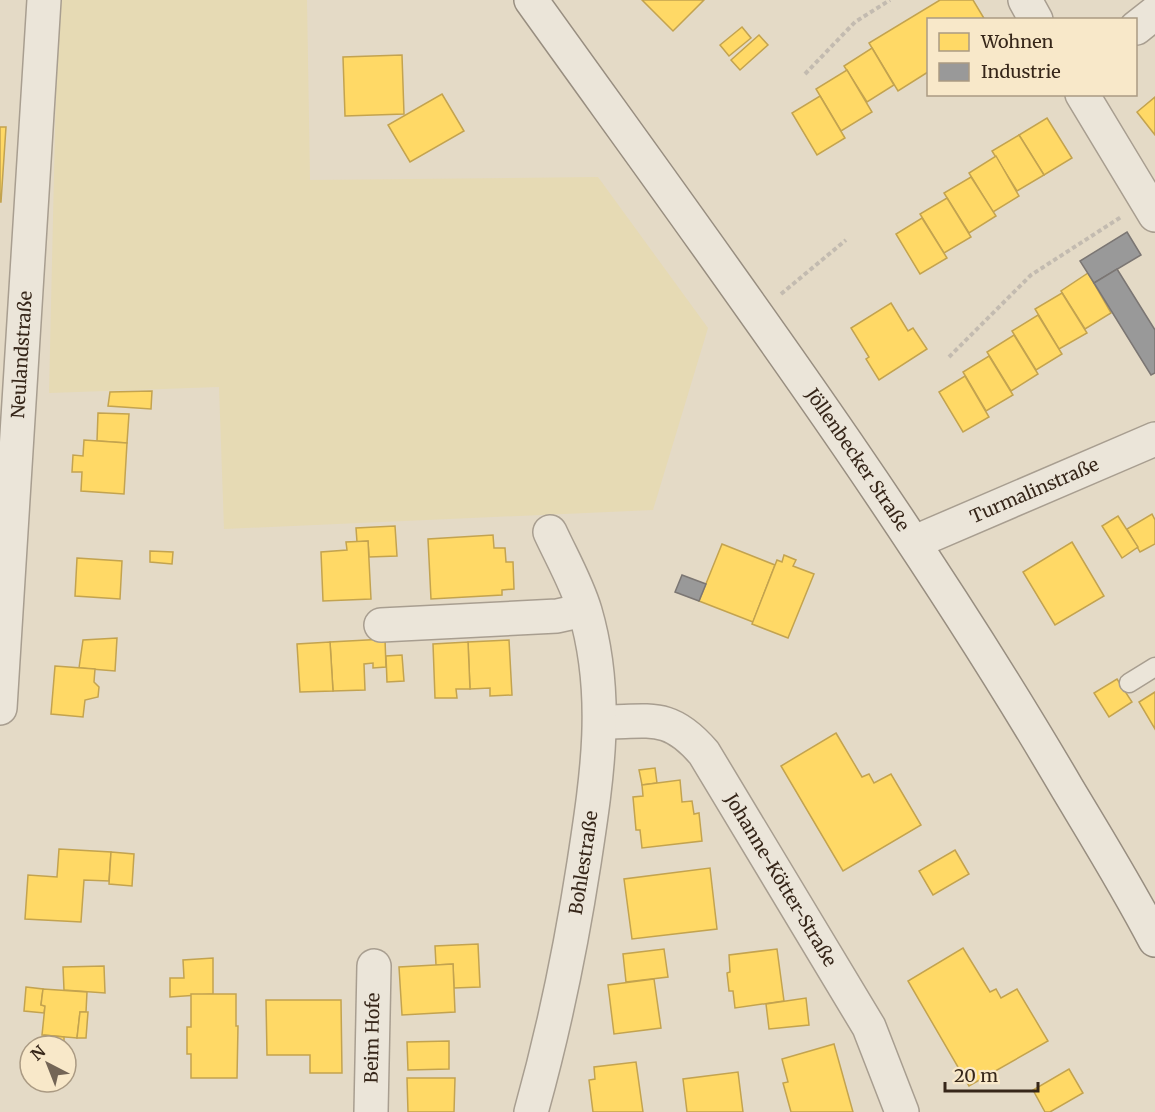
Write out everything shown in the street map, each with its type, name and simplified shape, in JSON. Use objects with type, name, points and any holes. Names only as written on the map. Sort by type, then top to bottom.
[{"type":"street","name":"Neulandstraße","points":[[0,708],[44,0]]},
{"type":"street","name":"Jöllenbecker Straße","points":[[531,0],[757,314],[915,542],[1001,676],[1155,940]]},
{"type":"street","points":[[1025,0],[1035,18]]},
{"type":"street","points":[[1137,27],[1155,13]]},
{"type":"street","points":[[1083,96],[1151,208]]},
{"type":"street","name":"Turmalinstraße","points":[[915,542],[1155,439]]},
{"type":"street","name":"Bohlestraße","points":[[531,1112],[553,1033],[578,900],[597,777],[601,722],[593,652],[584,610],[550,532]]},
{"type":"street","points":[[381,625],[557,616],[584,610]]},
{"type":"street","name":"Johanne-Kötter-Straße","points":[[601,722],[664,722],[686,733],[704,753],[868,1027],[902,1112]]},
{"type":"street","name":"Beim Hofe","points":[[371,1112],[374,966]]},
{"type":"lane","points":[[1130,683],[1155,667]]},
{"type":"path","points":[[805,75],[855,22],[890,0]]},
{"type":"path","points":[[949,357],[1030,275],[1151,208]]},
{"type":"path","points":[[757,314],[846,240]]},
{"type":"shaded area","points":[[58,0],[307,0],[310,180],[598,177],[708,328],[653,510],[224,529],[219,387],[49,393]]},
{"type":"building: Wohnen","points":[[642,0],[704,0],[673,31]]},
{"type":"building: Wohnen","points":[[940,0],[973,0],[984,18],[927,18],[927,73],[898,91],[869,43]]},
{"type":"building: Wohnen","points":[[742,27],[751,38],[729,56],[720,45]]},
{"type":"building: Wohnen","points":[[759,35],[768,45],[740,70],[731,60]]},
{"type":"building: Wohnen","points":[[872,48],[894,85],[867,102],[844,66]]},
{"type":"building: Wohnen","points":[[402,55],[404,114],[345,116],[343,57]]},
{"type":"building: Wohnen","points":[[847,70],[872,112],[841,131],[816,89]]},
{"type":"building: Wohnen","points":[[442,94],[464,131],[410,162],[388,125]]},
{"type":"building: Wohnen","points":[[820,96],[845,138],[817,155],[792,113]]},
{"type":"building: Wohnen","points":[[1155,97],[1155,135],[1137,112]]},
{"type":"building: Wohnen","points":[[1047,118],[1072,158],[1044,175],[1019,135]]},
{"type":"building: Wohnen","points":[[0,127],[6,127],[1,202],[0,202]]},
{"type":"building: Wohnen","points":[[1019,135],[1044,175],[1017,191],[992,151]]},
{"type":"building: Wohnen","points":[[996,156],[1019,196],[993,212],[969,173]]},
{"type":"building: Wohnen","points":[[971,177],[996,216],[969,233],[944,193]]},
{"type":"building: Wohnen","points":[[947,198],[971,237],[944,253],[920,214]]},
{"type":"building: Wohnen","points":[[922,218],[947,258],[920,274],[896,234]]},
{"type":"building: Wohnen","points":[[1088,273],[1111,313],[1085,329],[1061,291]]},
{"type":"building: Wohnen","points":[[1062,293],[1087,333],[1059,349],[1035,309]]},
{"type":"building: Wohnen","points":[[891,303],[908,331],[913,328],[927,349],[879,380],[866,359],[869,357],[851,328]]},
{"type":"building: Wohnen","points":[[1038,315],[1062,354],[1036,370],[1012,331]]},
{"type":"building: Wohnen","points":[[1014,335],[1038,374],[1011,391],[987,352]]},
{"type":"building: Wohnen","points":[[989,356],[1013,395],[986,411],[963,372]]},
{"type":"building: Wohnen","points":[[965,376],[989,417],[963,432],[939,392]]},
{"type":"building: Wohnen","points":[[152,391],[151,409],[108,406],[110,392]]},
{"type":"building: Wohnen","points":[[98,413],[129,414],[127,443],[97,441]]},
{"type":"building: Wohnen","points":[[84,440],[127,443],[124,494],[81,491],[82,472],[72,472],[73,455],[83,456]]},
{"type":"building: Wohnen","points":[[1152,514],[1155,520],[1155,544],[1140,552],[1127,529]]},
{"type":"building: Wohnen","points":[[1118,516],[1138,547],[1122,558],[1102,526]]},
{"type":"building: Wohnen","points":[[395,526],[397,556],[369,557],[368,541],[357,542],[356,528]]},
{"type":"building: Wohnen","points":[[493,535],[494,548],[505,548],[506,562],[513,562],[514,589],[502,590],[502,595],[431,599],[428,539]]},
{"type":"building: Wohnen","points":[[368,541],[371,599],[323,601],[321,552],[347,550],[346,542]]},
{"type":"building: Wohnen","points":[[1072,542],[1104,596],[1055,625],[1023,572]]},
{"type":"building: Wohnen","points":[[722,544],[775,565],[753,622],[699,601]]},
{"type":"building: Wohnen","points":[[150,551],[173,552],[172,564],[150,562]]},
{"type":"building: Wohnen","points":[[784,555],[796,560],[793,566],[814,574],[788,638],[752,624],[777,560],[782,562]]},
{"type":"building: Wohnen","points":[[77,558],[122,561],[120,599],[75,596]]},
{"type":"building: Wohnen","points":[[117,638],[115,671],[79,668],[83,640]]},
{"type":"building: Wohnen","points":[[385,639],[386,667],[373,668],[373,663],[364,664],[365,690],[333,691],[330,642]]},
{"type":"building: Wohnen","points":[[509,640],[512,695],[490,696],[490,688],[470,689],[468,642]]},
{"type":"building: Wohnen","points":[[330,642],[333,691],[300,692],[297,644]]},
{"type":"building: Wohnen","points":[[468,642],[470,689],[456,689],[457,698],[435,698],[433,644]]},
{"type":"building: Wohnen","points":[[402,655],[404,681],[387,682],[386,656]]},
{"type":"building: Wohnen","points":[[55,666],[95,669],[94,682],[99,687],[98,697],[85,700],[83,717],[51,714]]},
{"type":"building: Wohnen","points":[[1117,679],[1132,702],[1109,717],[1094,693]]},
{"type":"building: Wohnen","points":[[1155,692],[1155,729],[1139,702]]},
{"type":"building: Wohnen","points":[[836,733],[862,777],[869,774],[874,783],[891,774],[921,825],[843,871],[781,766]]},
{"type":"building: Wohnen","points":[[655,768],[657,783],[642,785],[639,770]]},
{"type":"building: Wohnen","points":[[680,780],[682,802],[692,801],[694,814],[699,813],[702,841],[642,848],[640,830],[636,830],[633,797],[643,796],[642,785]]},
{"type":"building: Wohnen","points":[[59,849],[111,852],[109,881],[84,880],[81,922],[25,919],[28,875],[57,877]]},
{"type":"building: Wohnen","points":[[955,850],[969,874],[933,895],[919,871]]},
{"type":"building: Wohnen","points":[[111,852],[134,854],[132,886],[109,884]]},
{"type":"building: Wohnen","points":[[710,868],[717,929],[632,939],[624,879]]},
{"type":"building: Wohnen","points":[[478,944],[480,987],[454,988],[453,964],[436,965],[435,946]]},
{"type":"building: Wohnen","points":[[963,948],[990,992],[996,989],[1001,998],[1017,989],[1048,1041],[969,1086],[908,981]]},
{"type":"building: Wohnen","points":[[664,949],[668,977],[626,982],[623,954]]},
{"type":"building: Wohnen","points":[[777,949],[784,1001],[735,1008],[733,991],[729,991],[727,973],[730,972],[729,955]]},
{"type":"building: Wohnen","points":[[213,958],[213,994],[170,997],[170,978],[184,978],[183,960]]},
{"type":"building: Wohnen","points":[[453,964],[455,1012],[402,1015],[399,967]]},
{"type":"building: Wohnen","points":[[104,966],[105,993],[64,990],[63,967]]},
{"type":"building: Wohnen","points":[[654,979],[661,1028],[614,1034],[608,985]]},
{"type":"building: Wohnen","points":[[26,987],[43,989],[41,1005],[45,1006],[44,1013],[24,1011]]},
{"type":"building: Wohnen","points":[[43,989],[87,992],[86,1012],[80,1012],[77,1034],[42,1034],[45,1006],[41,1005]]},
{"type":"building: Wohnen","points":[[191,994],[236,994],[237,1078],[191,1078],[191,1054],[187,1054],[187,1027],[191,1027]]},
{"type":"building: Wohnen","points":[[806,998],[809,1025],[769,1029],[766,1004]]},
{"type":"building: Wohnen","points":[[266,1000],[341,1000],[342,1073],[310,1073],[310,1055],[267,1055]]},
{"type":"building: Wohnen","points":[[80,1012],[88,1012],[86,1038],[78,1038]]},
{"type":"building: Wohnen","points":[[449,1041],[449,1069],[408,1070],[407,1042]]},
{"type":"building: Wohnen","points":[[834,1044],[853,1112],[791,1112],[783,1083],[788,1082],[782,1059]]},
{"type":"building: Wohnen","points":[[636,1062],[643,1112],[593,1112],[589,1080],[595,1079],[594,1067]]},
{"type":"building: Wohnen","points":[[1069,1069],[1083,1093],[1050,1112],[1045,1112],[1033,1090]]},
{"type":"building: Wohnen","points":[[738,1072],[743,1112],[687,1112],[683,1079]]},
{"type":"building: Wohnen","points":[[407,1078],[455,1078],[454,1112],[408,1112]]},
{"type":"building: Industrie","points":[[1127,232],[1141,255],[1094,283],[1080,261]]},
{"type":"building: Industrie","points":[[1117,269],[1155,330],[1155,373],[1151,375],[1094,283]]},
{"type":"building: Industrie","points":[[682,575],[706,584],[699,601],[675,592]]}]
